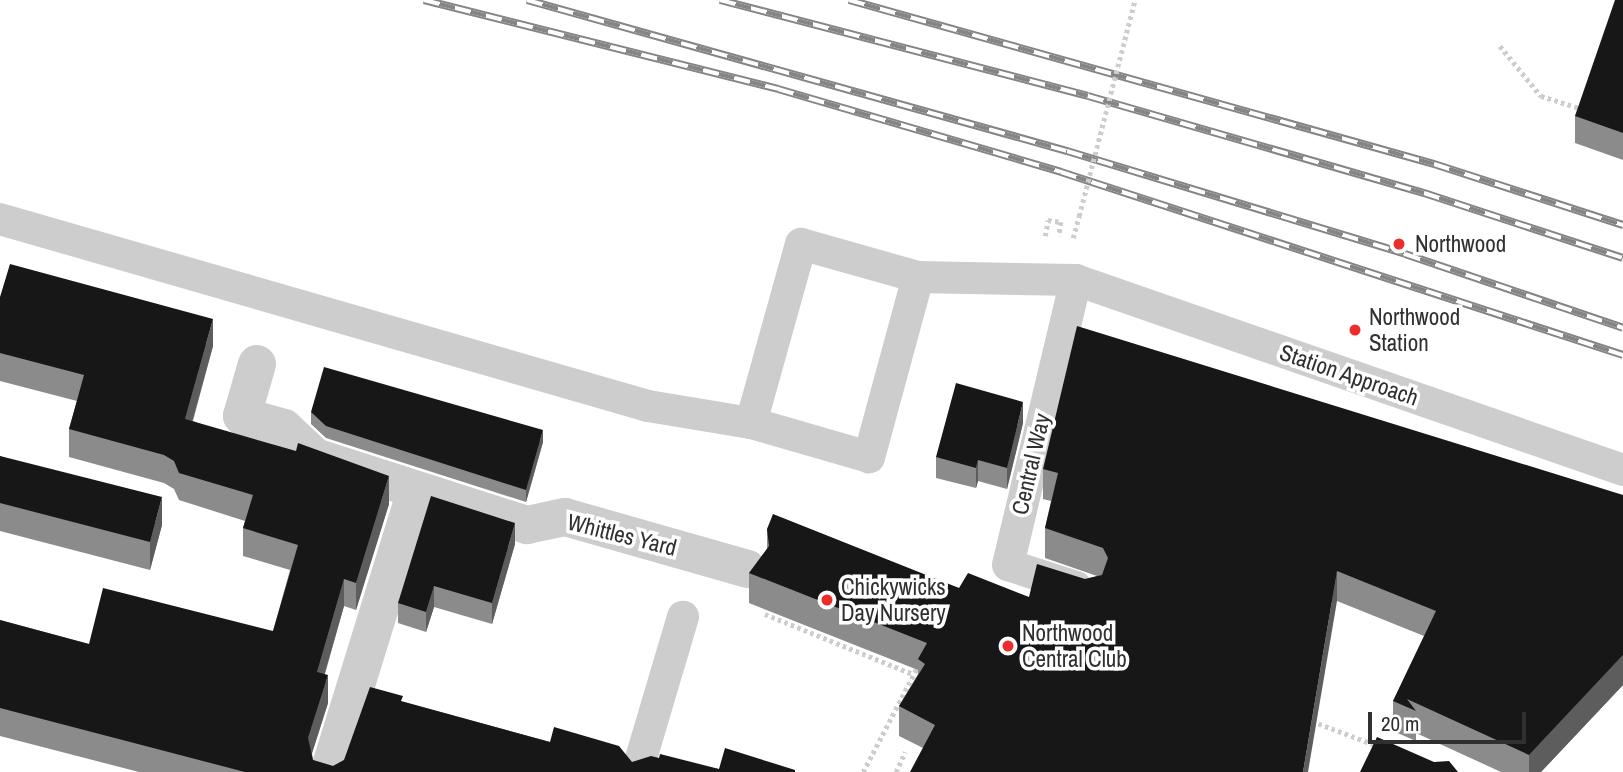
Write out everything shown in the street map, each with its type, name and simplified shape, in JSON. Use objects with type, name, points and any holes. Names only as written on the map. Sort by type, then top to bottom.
[{"type":"street","name":"Whittles Yard","points":[[257,364],[242,415],[284,428],[316,457],[527,525],[565,517],[748,569]]},
{"type":"street","points":[[329,772],[416,491]]},
{"type":"lane","points":[[0,219],[648,406],[751,423],[869,457],[918,277]]},
{"type":"lane","name":"Station Approach","points":[[751,423],[801,244],[918,277],[1076,280],[1623,470]]},
{"type":"lane","name":"Central Way","points":[[1076,280],[1008,565],[1090,591]]},
{"type":"lane","points":[[637,772],[683,617]]},
{"type":"path","points":[[1079,216],[1135,0]]},
{"type":"path","points":[[1500,46],[1541,96],[1586,111]]},
{"type":"path","points":[[748,569],[738,603],[913,674]]},
{"type":"path","points":[[863,772],[926,652]]},
{"type":"path","points":[[1301,716],[1379,745],[1372,754]]},
{"type":"path","points":[[897,772],[905,752]]},
{"type":"building","points":[[1615,0],[1623,0],[1623,133],[1575,116]]},
{"type":"building","points":[[10,264],[213,319],[185,419],[296,451],[298,443],[389,476],[356,583],[344,579],[317,672],[328,675],[308,738],[313,760],[333,766],[344,760],[370,687],[403,696],[401,701],[550,742],[554,727],[619,746],[632,762],[651,756],[659,758],[660,754],[719,769],[725,748],[795,772],[245,772],[0,708],[0,620],[89,644],[103,588],[273,631],[298,545],[243,528],[253,495],[179,473],[174,461],[164,455],[69,429],[84,375],[0,353],[0,297]]},
{"type":"building","points":[[1077,326],[1623,495],[1623,655],[1529,755],[1407,699],[1416,711],[1393,701],[1436,611],[1337,571],[1303,772],[910,772],[935,725],[899,706],[925,664],[918,659],[927,643],[749,573],[769,546],[767,529],[773,514],[959,588],[968,573],[1029,597],[1037,564],[1085,579],[1102,575],[1108,558],[1103,548],[1045,528],[1058,473],[1043,469]]},
{"type":"building","points":[[324,367],[543,430],[526,490],[326,426],[311,412]]},
{"type":"building","points":[[956,383],[1023,402],[1007,468],[978,460],[976,468],[936,457]]},
{"type":"building","points":[[0,456],[162,497],[150,542],[0,503]]},
{"type":"building","points":[[431,496],[515,523],[492,603],[434,586],[426,612],[398,603]]},
{"type":"building","points":[[1377,737],[1434,762],[1449,761],[1458,772],[1360,772]]},
{"type":"railway","points":[[424,0],[778,89],[1061,172],[1623,355]]},
{"type":"railway","points":[[527,0],[1067,151],[1405,254],[1623,328]]},
{"type":"railway","points":[[720,0],[1088,96],[1424,193],[1623,258]]},
{"type":"railway","points":[[849,0],[1434,164],[1623,225]]},
{"type":"place","name":"Northwood","points":[[1399,244]]},
{"type":"place","name":"Northwood Station","points":[[1355,330]]},
{"type":"place","name":"Chickywicks Day Nursery","points":[[827,600]]},
{"type":"place","name":"Northwood Central Club","points":[[1008,646]]}]
